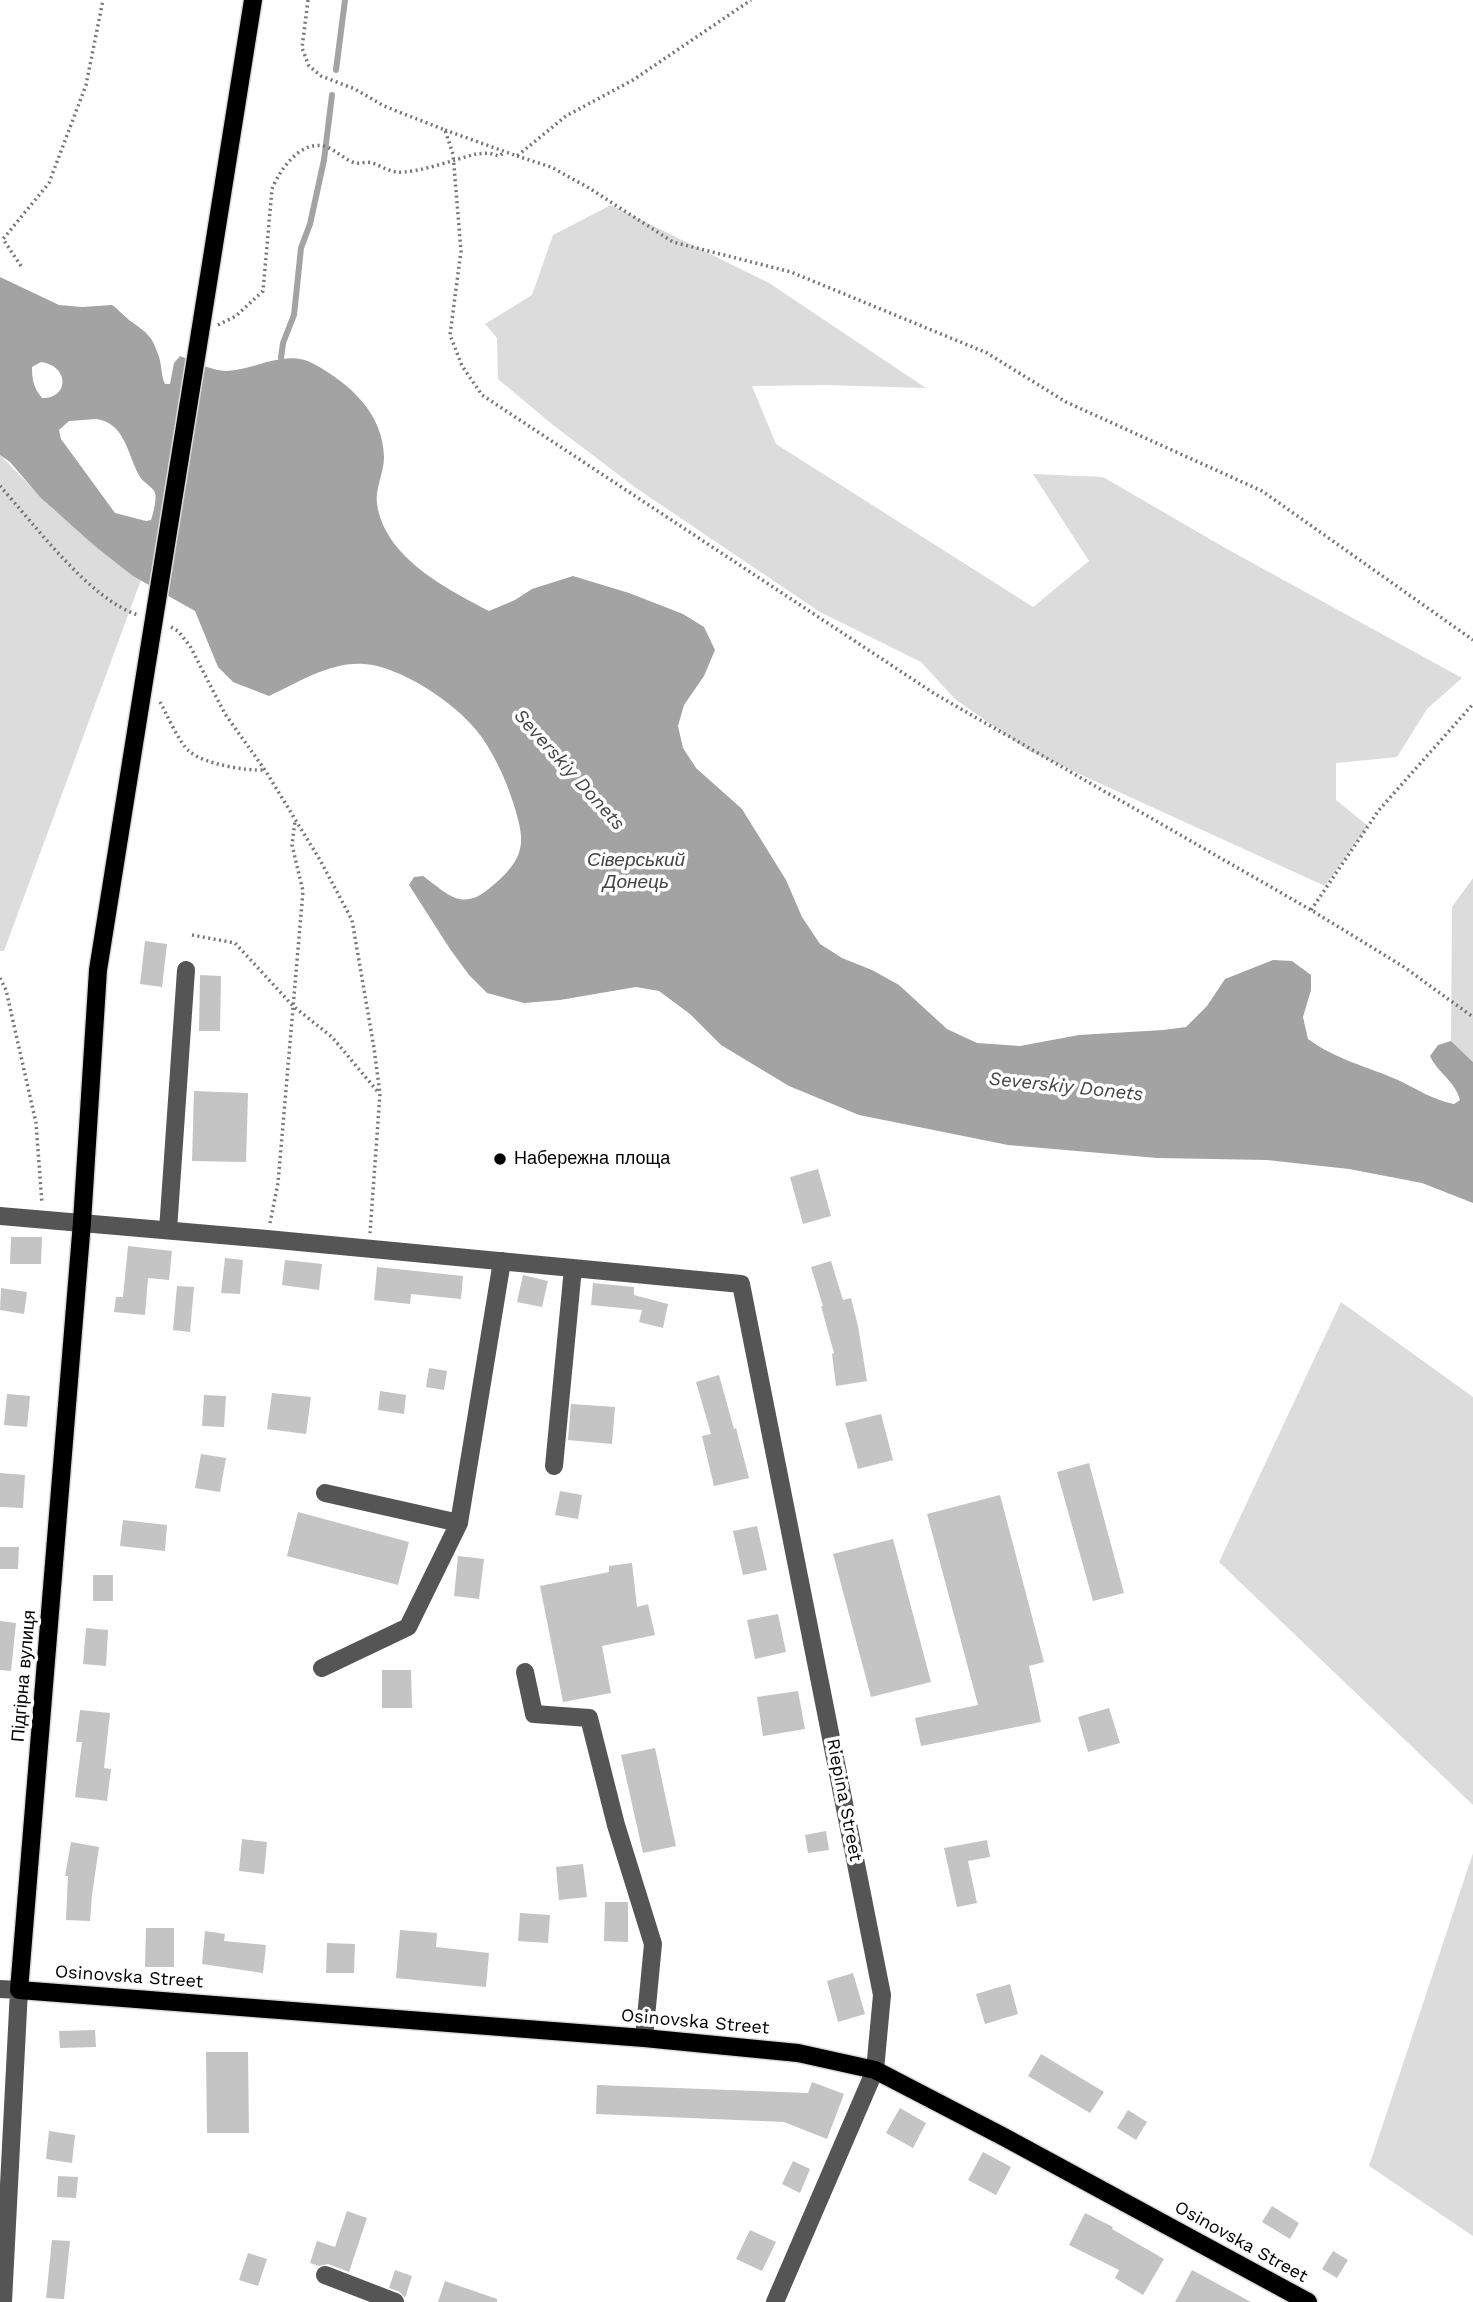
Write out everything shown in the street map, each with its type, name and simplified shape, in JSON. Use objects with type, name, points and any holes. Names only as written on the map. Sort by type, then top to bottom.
[{"type":"main road","name":"Підгірна вулиця","points":[[19,1990],[82,1222],[98,970],[253,0]]},
{"type":"main road","name":"Osinovska Street","points":[[19,1990],[643,2038],[798,2053],[876,2070],[1308,2302]]},
{"type":"street","points":[[168,1230],[186,971]]},
{"type":"street","points":[[0,1216],[573,1268],[554,1466]]},
{"type":"street","points":[[322,1668],[408,1627],[459,1523],[502,1261]]},
{"type":"street","name":"Riepina Street","points":[[573,1268],[741,1284],[883,1995],[876,2070],[775,2302]]},
{"type":"street","points":[[325,1493],[459,1523]]},
{"type":"street","points":[[525,1672],[534,1714],[589,1718],[615,1825],[653,1944],[643,2038]]},
{"type":"street","points":[[0,1989],[19,1990]]},
{"type":"street","name":"Підгірна вулиця","points":[[3,2302],[19,1990]]},
{"type":"street","points":[[325,2275],[395,2302]]},
{"type":"path","points":[[22,267],[3,239],[49,183],[86,85],[103,0]]},
{"type":"path","points":[[308,0],[302,48],[309,66],[321,76],[355,89],[384,106],[551,167],[673,242],[791,272],[975,348],[1066,402],[1262,491],[1473,640]]},
{"type":"path","points":[[517,156],[566,116],[633,80],[751,0]]},
{"type":"path","points":[[445,130],[454,159],[461,251],[450,335],[462,366],[482,395],[935,694],[1311,909],[1404,967],[1473,1017]]},
{"type":"path","points":[[201,328],[219,325],[236,317],[263,291],[272,189],[289,161],[306,148],[319,145],[355,163],[372,163],[380,168],[398,172],[476,154],[489,153],[499,156],[505,152]]},
{"type":"path","points":[[0,486],[87,583],[120,609]]},
{"type":"path","points":[[190,646],[225,714],[265,770],[320,860],[352,920],[380,1094],[369,1249]]},
{"type":"path","points":[[143,687],[158,699],[188,751],[229,767],[247,771],[265,770]]},
{"type":"path","points":[[1311,909],[1379,810],[1473,704]]},
{"type":"path","points":[[267,1239],[278,1183],[303,891],[292,845],[295,820]]},
{"type":"path","points":[[192,935],[235,943],[293,1006],[332,1037],[380,1094]]},
{"type":"path","points":[[0,978],[6,990],[36,1123],[43,1220]]},
{"type":"shaded area","points":[[611,205],[769,283],[926,388],[752,386],[776,444],[1033,607],[1089,561],[1033,474],[1103,477],[1227,549],[1462,678],[1427,709],[1397,757],[1336,763],[1336,800],[1368,826],[1325,886],[1029,751],[955,699],[921,662],[820,612],[636,488],[498,379],[497,338],[485,324],[532,295],[553,235]]},
{"type":"shaded area","points":[[0,455],[55,511],[72,523],[96,547],[141,580],[4,951],[0,951]]},
{"type":"shaded area","points":[[1473,878],[1473,1062],[1451,1041],[1452,907]]},
{"type":"shaded area","points":[[1341,1302],[1473,1397],[1473,1805],[1219,1562]]},
{"type":"shaded area","points":[[1473,1853],[1473,2236],[1369,2166]]},
{"type":"water","name":"Сіверський Донець","points":[[0,277],[59,305],[112,305],[151,339],[159,357],[165,384],[170,384],[174,363],[180,356],[221,371],[293,358],[314,364],[352,391],[371,414],[378,427],[384,457],[377,498],[382,523],[405,556],[437,582],[489,611],[532,589],[573,576],[629,593],[683,614],[704,627],[715,650],[704,676],[684,705],[678,726],[683,748],[696,768],[742,809],[786,880],[802,917],[820,944],[842,958],[899,985],[947,1029],[977,1043],[1020,1046],[1079,1035],[1186,1027],[1207,1006],[1225,979],[1273,960],[1292,961],[1311,975],[1311,990],[1303,1017],[1308,1039],[1319,1046],[1341,1058],[1454,1104],[1460,1100],[1458,1093],[1430,1056],[1438,1045],[1451,1041],[1473,1062],[1473,1203],[1422,1183],[1349,1169],[1267,1160],[1157,1158],[1008,1145],[859,1115],[789,1086],[721,1045],[690,1014],[659,991],[636,987],[560,1000],[524,1003],[487,993],[469,975],[450,949],[409,885],[414,877],[423,876],[456,898],[472,898],[500,879],[518,855],[521,832],[510,793],[498,765],[477,731],[455,709],[426,688],[394,671],[378,666],[339,666],[315,674],[269,696],[233,682],[218,667],[195,611],[133,576],[96,547],[41,498],[10,462],[0,455]],"holes":[[[41,362],[57,369],[61,375],[61,388],[51,397],[42,398],[34,384],[32,367]],[[96,419],[106,422],[120,433],[140,477],[154,491],[155,503],[151,520],[115,513],[61,439],[59,430],[69,421]]]},
{"type":"building","points":[[145,941],[167,944],[162,987],[140,984]]},
{"type":"building","points":[[200,975],[221,976],[220,1031],[199,1031]]},
{"type":"building","points":[[194,1091],[248,1093],[246,1162],[192,1161]]},
{"type":"building","points":[[818,1169],[831,1216],[803,1224],[790,1177]]},
{"type":"building","points":[[11,1237],[42,1237],[41,1264],[10,1264]]},
{"type":"building","points":[[128,1246],[172,1251],[169,1280],[148,1278],[145,1315],[114,1312],[116,1297],[123,1297]]},
{"type":"building","points":[[225,1258],[243,1260],[240,1294],[221,1293]]},
{"type":"building","points":[[285,1260],[322,1264],[319,1290],[282,1285]]},
{"type":"building","points":[[831,1261],[843,1300],[851,1298],[867,1381],[836,1386],[834,1353],[811,1267]]},
{"type":"building","points":[[377,1267],[463,1276],[461,1299],[411,1294],[410,1304],[374,1300]]},
{"type":"building","points":[[523,1275],[548,1281],[542,1307],[517,1302]]},
{"type":"building","points":[[593,1283],[634,1287],[634,1295],[668,1304],[663,1328],[639,1322],[642,1310],[591,1305]]},
{"type":"building","points":[[177,1286],[194,1287],[190,1332],[173,1330]]},
{"type":"building","points":[[1,1288],[27,1292],[24,1314],[0,1310]]},
{"type":"building","points":[[429,1368],[447,1371],[444,1390],[426,1387]]},
{"type":"building","points":[[719,1375],[749,1478],[714,1486],[702,1436],[711,1434],[696,1382]]},
{"type":"building","points":[[380,1391],[406,1395],[404,1414],[378,1410]]},
{"type":"building","points":[[272,1393],[311,1397],[306,1434],[267,1429]]},
{"type":"building","points":[[7,1394],[30,1396],[27,1427],[4,1425]]},
{"type":"building","points":[[204,1395],[226,1396],[224,1427],[202,1426]]},
{"type":"building","points":[[571,1404],[615,1407],[612,1444],[568,1440]]},
{"type":"building","points":[[881,1414],[893,1460],[858,1469],[845,1423]]},
{"type":"building","points":[[201,1454],[226,1458],[220,1492],[195,1488]]},
{"type":"building","points":[[1089,1463],[1124,1593],[1093,1601],[1057,1472]]},
{"type":"building","points":[[0,1473],[25,1475],[23,1508],[0,1507]]},
{"type":"building","points":[[560,1491],[582,1495],[578,1519],[555,1515]]},
{"type":"building","points":[[1000,1495],[1044,1662],[1029,1666],[1041,1722],[921,1746],[915,1718],[978,1705],[927,1514]]},
{"type":"building","points":[[298,1512],[409,1542],[398,1585],[287,1556]]},
{"type":"building","points":[[123,1520],[167,1525],[165,1551],[120,1546]]},
{"type":"building","points":[[757,1526],[767,1570],[743,1575],[733,1531]]},
{"type":"building","points":[[893,1539],[931,1682],[871,1697],[833,1554]]},
{"type":"building","points":[[0,1547],[19,1547],[18,1569],[0,1569]]},
{"type":"building","points":[[458,1556],[484,1559],[479,1599],[454,1596]]},
{"type":"building","points":[[632,1563],[637,1607],[648,1604],[655,1635],[602,1646],[611,1693],[563,1702],[540,1586],[609,1572],[609,1566]]},
{"type":"building","points":[[93,1575],[113,1575],[113,1601],[93,1601]]},
{"type":"building","points":[[778,1614],[786,1652],[755,1659],[747,1620]]},
{"type":"building","points":[[0,1621],[16,1623],[11,1671],[0,1670]]},
{"type":"building","points":[[86,1628],[108,1630],[106,1666],[83,1664]]},
{"type":"building","points":[[382,1670],[411,1670],[412,1708],[382,1708]]},
{"type":"building","points":[[798,1691],[805,1729],[763,1736],[757,1697]]},
{"type":"building","points":[[1109,1708],[1120,1743],[1088,1752],[1078,1717]]},
{"type":"building","points":[[80,1710],[110,1713],[104,1768],[111,1769],[107,1801],[75,1797],[82,1742],[76,1742]]},
{"type":"building","points":[[655,1748],[676,1846],[643,1853],[621,1755]]},
{"type":"building","points":[[826,1831],[829,1850],[808,1853],[805,1835]]},
{"type":"building","points":[[242,1839],[267,1842],[264,1874],[239,1871]]},
{"type":"building","points":[[987,1840],[990,1857],[968,1861],[977,1903],[957,1907],[944,1848]]},
{"type":"building","points":[[71,1842],[99,1847],[90,1921],[66,1920],[68,1876],[65,1876]]},
{"type":"building","points":[[583,1864],[587,1897],[559,1900],[556,1867]]},
{"type":"building","points":[[605,1902],[628,1902],[628,1942],[604,1941]]},
{"type":"building","points":[[520,1913],[550,1915],[548,1943],[518,1941]]},
{"type":"building","points":[[146,1928],[174,1928],[174,1967],[145,1967]]},
{"type":"building","points":[[400,1930],[437,1933],[436,1947],[489,1953],[486,1987],[396,1978]]},
{"type":"building","points":[[205,1931],[225,1934],[224,1941],[266,1945],[263,1973],[202,1964]]},
{"type":"building","points":[[327,1943],[355,1944],[354,1973],[326,1973]]},
{"type":"building","points":[[853,1973],[865,2014],[838,2022],[827,1981]]},
{"type":"building","points":[[1010,1984],[1018,2014],[985,2024],[976,1994]]},
{"type":"building","points":[[95,2030],[96,2047],[60,2048],[59,2031]]},
{"type":"building","points":[[206,2052],[248,2052],[249,2133],[207,2133]]},
{"type":"building","points":[[1041,2054],[1104,2092],[1090,2113],[1028,2076]]},
{"type":"building","points":[[812,2082],[844,2094],[827,2139],[784,2122],[596,2114],[597,2085],[808,2093]]},
{"type":"building","points":[[900,2108],[926,2123],[913,2148],[886,2133]]},
{"type":"building","points":[[1128,2110],[1147,2122],[1136,2140],[1117,2128]]},
{"type":"building","points":[[49,2131],[75,2135],[72,2163],[46,2159]]},
{"type":"building","points":[[983,2152],[1011,2167],[996,2195],[968,2180]]},
{"type":"building","points":[[793,2161],[810,2169],[800,2193],[782,2184]]},
{"type":"building","points":[[58,2176],[78,2177],[76,2198],[57,2197]]},
{"type":"building","points":[[1272,2206],[1299,2223],[1290,2239],[1262,2222]]},
{"type":"building","points":[[347,2211],[367,2218],[349,2272],[328,2264],[319,2266],[310,2263],[317,2241],[335,2247]]},
{"type":"building","points":[[1085,2213],[1164,2259],[1143,2295],[1115,2278],[1119,2270],[1069,2245]]},
{"type":"building","points":[[750,2230],[776,2242],[762,2271],[736,2259]]},
{"type":"building","points":[[52,2240],[70,2241],[64,2299],[46,2298]]},
{"type":"building","points":[[1333,2251],[1348,2260],[1337,2278],[1322,2269]]},
{"type":"building","points":[[248,2253],[267,2259],[258,2286],[239,2280]]},
{"type":"building","points":[[395,2270],[412,2276],[405,2298],[400,2292],[389,2288]]},
{"type":"building","points":[[1192,2270],[1251,2302],[1175,2302]]},
{"type":"building","points":[[445,2281],[497,2299],[497,2302],[438,2302]]},
{"type":"waterway","points":[[336,70],[345,0]]},
{"type":"waterway","points":[[281,358],[283,343],[294,315],[301,248],[310,224],[324,160],[332,95]]},
{"type":"place","name":"Набережна площа","points":[[500,1159]]},
{"type":"water label","name":"Severskiy Donets","points":[[569,770]]},
{"type":"water label","name":"Severskiy Donets","points":[[1066,1087]]}]
